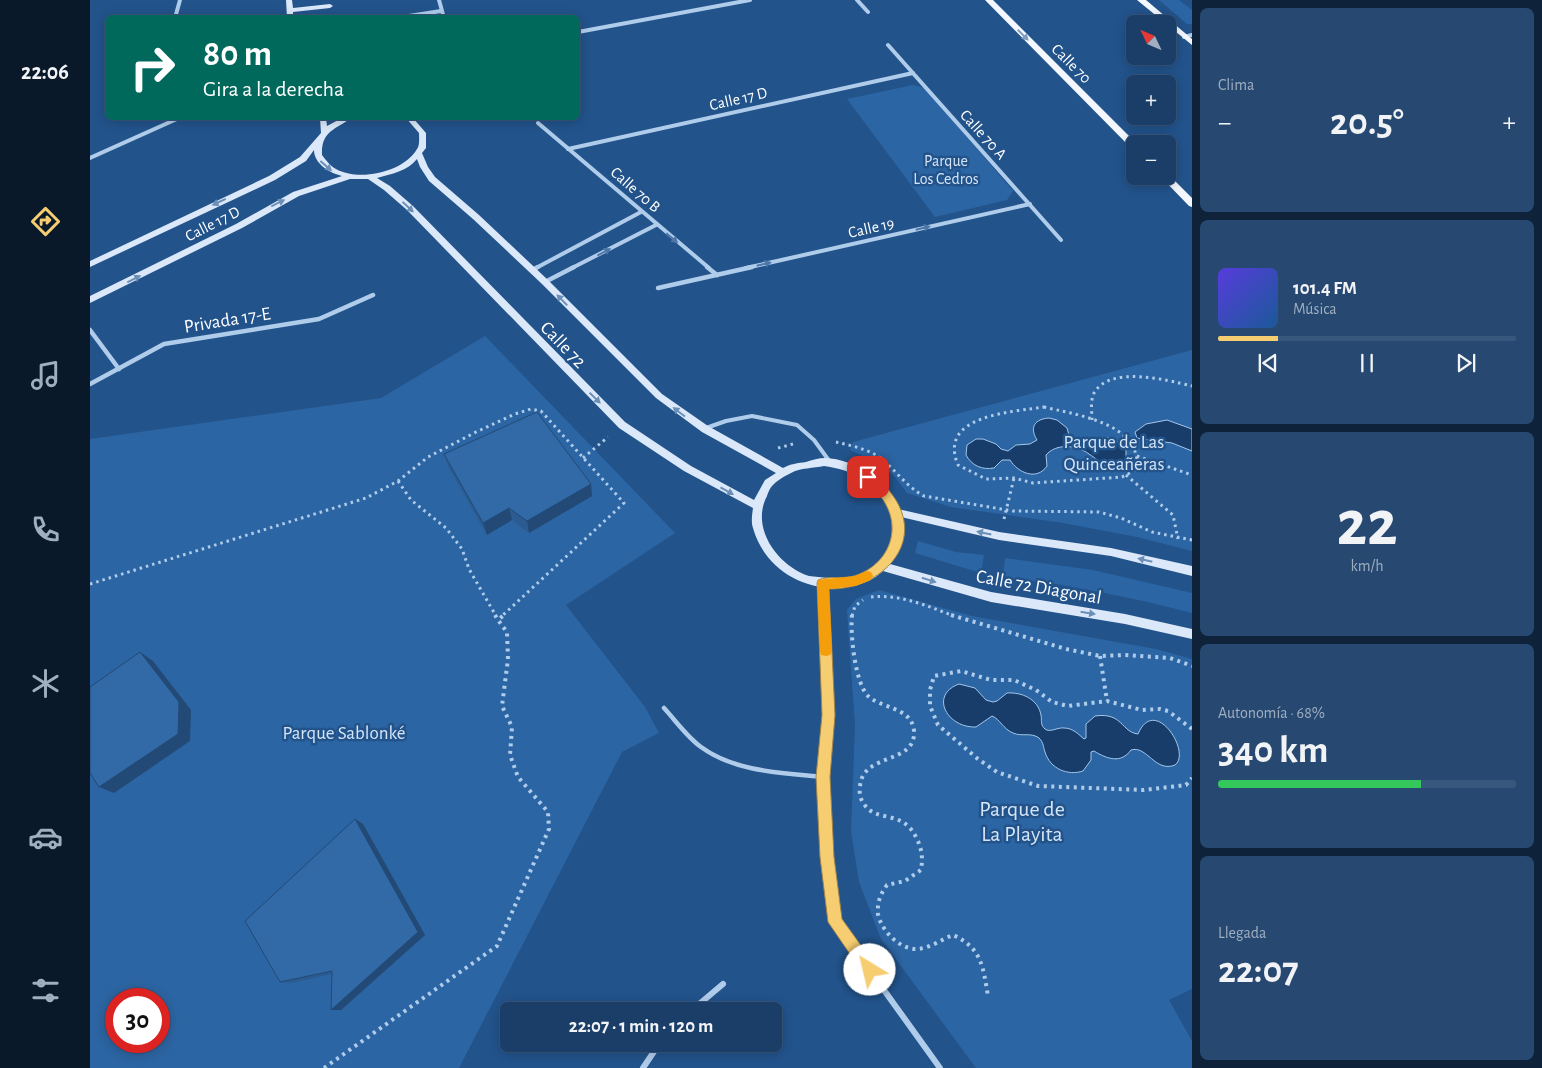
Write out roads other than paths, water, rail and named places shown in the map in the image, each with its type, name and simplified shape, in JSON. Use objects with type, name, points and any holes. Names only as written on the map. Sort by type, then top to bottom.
[{"type":"main road","points":[[289,0],[289,14],[330,6]]},
{"type":"main road","name":"Calle 70","points":[[989,0],[1126,138]]},
{"type":"main road","points":[[1141,0],[1188,36],[1192,43]]},
{"type":"main road","points":[[324,120],[324,133]]},
{"type":"main road","points":[[324,133],[331,126],[343,120]]},
{"type":"main road","points":[[319,140],[318,156],[321,163],[333,171],[348,177],[370,177],[400,169],[419,154],[424,146],[425,138],[423,130],[412,120]]},
{"type":"main road","name":"Calle 17 D","points":[[90,264],[272,178],[303,158],[324,133]]},
{"type":"main road","name":"Calle 72","points":[[419,154],[424,167],[432,179],[476,216],[659,396],[705,429],[782,472]]},
{"type":"main road","name":"Calle 17 D","points":[[90,300],[239,226],[296,194],[348,177]]},
{"type":"main road","name":"Calle 72","points":[[370,177],[387,188],[410,208],[622,425],[672,459],[756,506]]},
{"type":"main road","points":[[1173,185],[1192,204]]},
{"type":"main road","points":[[809,463],[831,463],[855,470],[868,477],[880,487],[889,499],[895,512],[898,527],[897,541],[892,554],[882,566],[870,575],[856,581],[839,584],[822,583],[793,573],[770,555],[758,531],[756,506],[766,487],[782,472],[795,466],[809,463]]},
{"type":"main road","points":[[895,512],[999,536],[1111,552],[1192,571]]},
{"type":"main road","name":"Calle 72 Diagonal","points":[[882,566],[991,597],[1125,619],[1192,634]]},
{"type":"street","points":[[176,15],[180,0]]},
{"type":"street","points":[[439,0],[443,15]]},
{"type":"street","points":[[580,32],[750,0]]},
{"type":"street","points":[[858,0],[868,12]]},
{"type":"street","points":[[415,15],[441,11]]},
{"type":"street","name":"Calle 70 A","points":[[888,45],[1061,240]]},
{"type":"street","name":"Calle 17 D","points":[[568,149],[913,73]]},
{"type":"street","points":[[90,158],[175,120]]},
{"type":"street","name":"Calle 70 B","points":[[538,123],[717,275]]},
{"type":"street","name":"Calle 19","points":[[658,288],[1030,204]]},
{"type":"street","points":[[532,270],[641,212]]},
{"type":"street","points":[[545,282],[656,225]]},
{"type":"street","name":"Privada 17-E","points":[[90,384],[164,344],[319,320],[373,295]]},
{"type":"street","points":[[90,330],[119,368]]},
{"type":"street","points":[[822,583],[829,715],[823,777],[827,857],[835,922],[940,1068]]},
{"type":"street","points":[[702,1002],[723,984]]},
{"type":"street","points":[[644,1068],[654,1052]]},
{"type":"lane","points":[[705,429],[726,421],[752,416],[797,425],[814,440],[831,463]]},
{"type":"lane","points":[[664,708],[682,730],[702,748],[730,761],[757,769],[823,777]]},
{"type":"park label","name":"Parque Los Cedros","points":[[946,169]]},
{"type":"park label","name":"Parque de Las Quinceañeras","points":[[1114,452]]},
{"type":"park label","name":"Parque Sablonké","points":[[344,732]]},
{"type":"park label","name":"Parque de La Playita","points":[[1022,820]]}]
